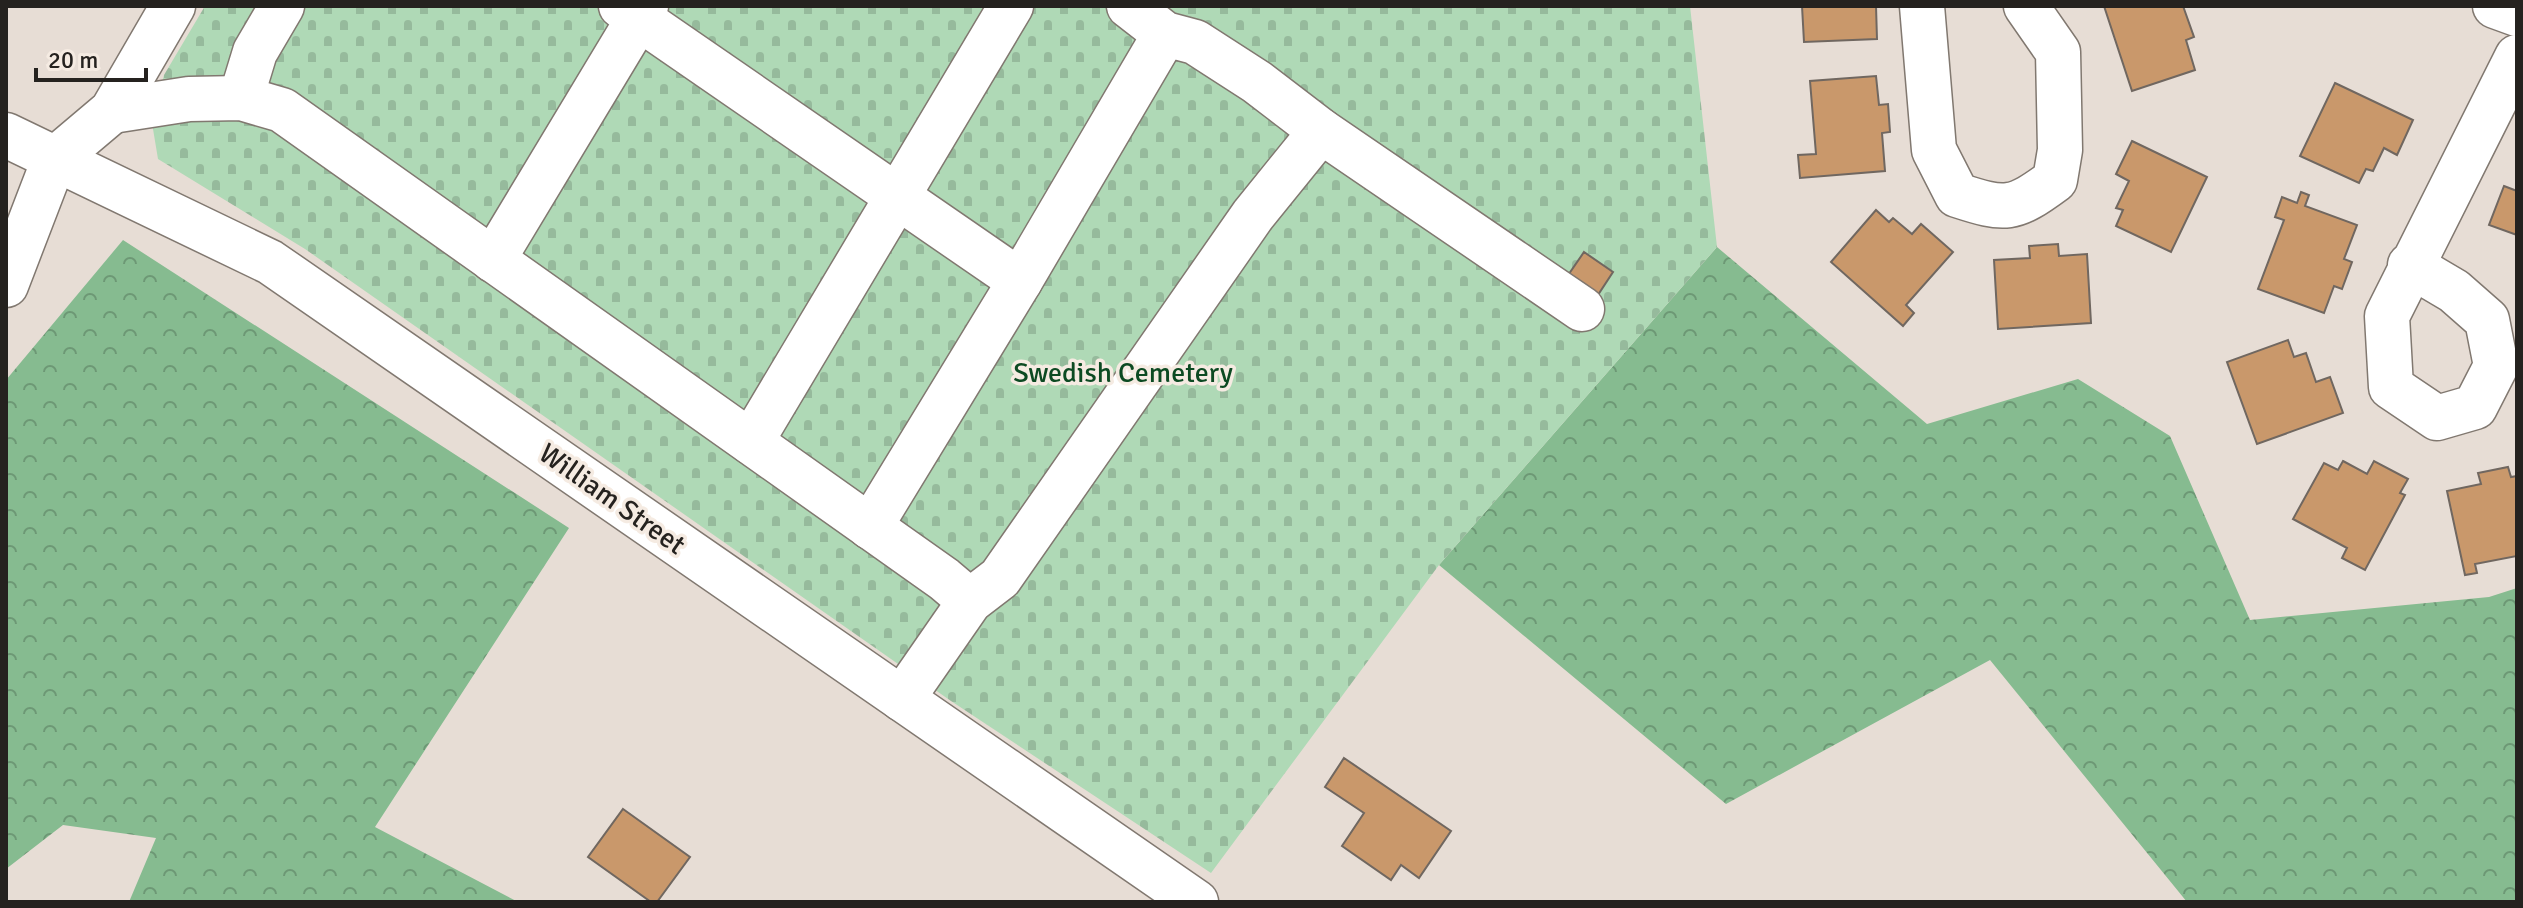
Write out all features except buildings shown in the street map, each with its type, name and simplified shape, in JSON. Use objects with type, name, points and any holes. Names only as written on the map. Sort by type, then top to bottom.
[{"type":"street","points":[[6,285],[54,160],[112,111],[173,6]]},
{"type":"street","points":[[241,98],[255,52],[282,6]]},
{"type":"street","points":[[751,442],[1011,6]]},
{"type":"street","points":[[1129,6],[1165,34],[1195,42],[1257,82],[1321,131],[1582,309]]},
{"type":"street","points":[[1922,6],[1934,150],[1957,195],[1996,208],[2028,199],[2055,180],[2060,150],[2058,52],[2026,6]]},
{"type":"street","points":[[2495,6],[2517,14]]},
{"type":"street","points":[[493,260],[635,10],[896,197],[1020,281]]},
{"type":"street","points":[[870,527],[1020,281],[1165,34]]},
{"type":"street","points":[[2410,265],[2517,57]]},
{"type":"street","points":[[112,111],[189,99],[241,98],[282,110],[970,601]]},
{"type":"street","points":[[902,699],[970,601],[1000,578],[1253,215],[1321,131]]},
{"type":"street","name":"William Street","points":[[6,135],[270,262],[1196,902]]},
{"type":"green space","name":"Swedish Cemetery","points":[[205,6],[1690,6],[1717,247],[1439,565],[1211,873],[951,701],[305,249],[158,159],[152,123],[164,75]]},
{"type":"green space","points":[[123,240],[569,528],[375,827],[518,902],[129,902],[156,838],[63,825],[6,869],[6,380]]},
{"type":"green space","points":[[1717,247],[1927,424],[2078,379],[2170,436],[2250,620],[2489,597],[2517,588],[2517,902],[2187,902],[1990,660],[1726,804],[1439,565]]}]
